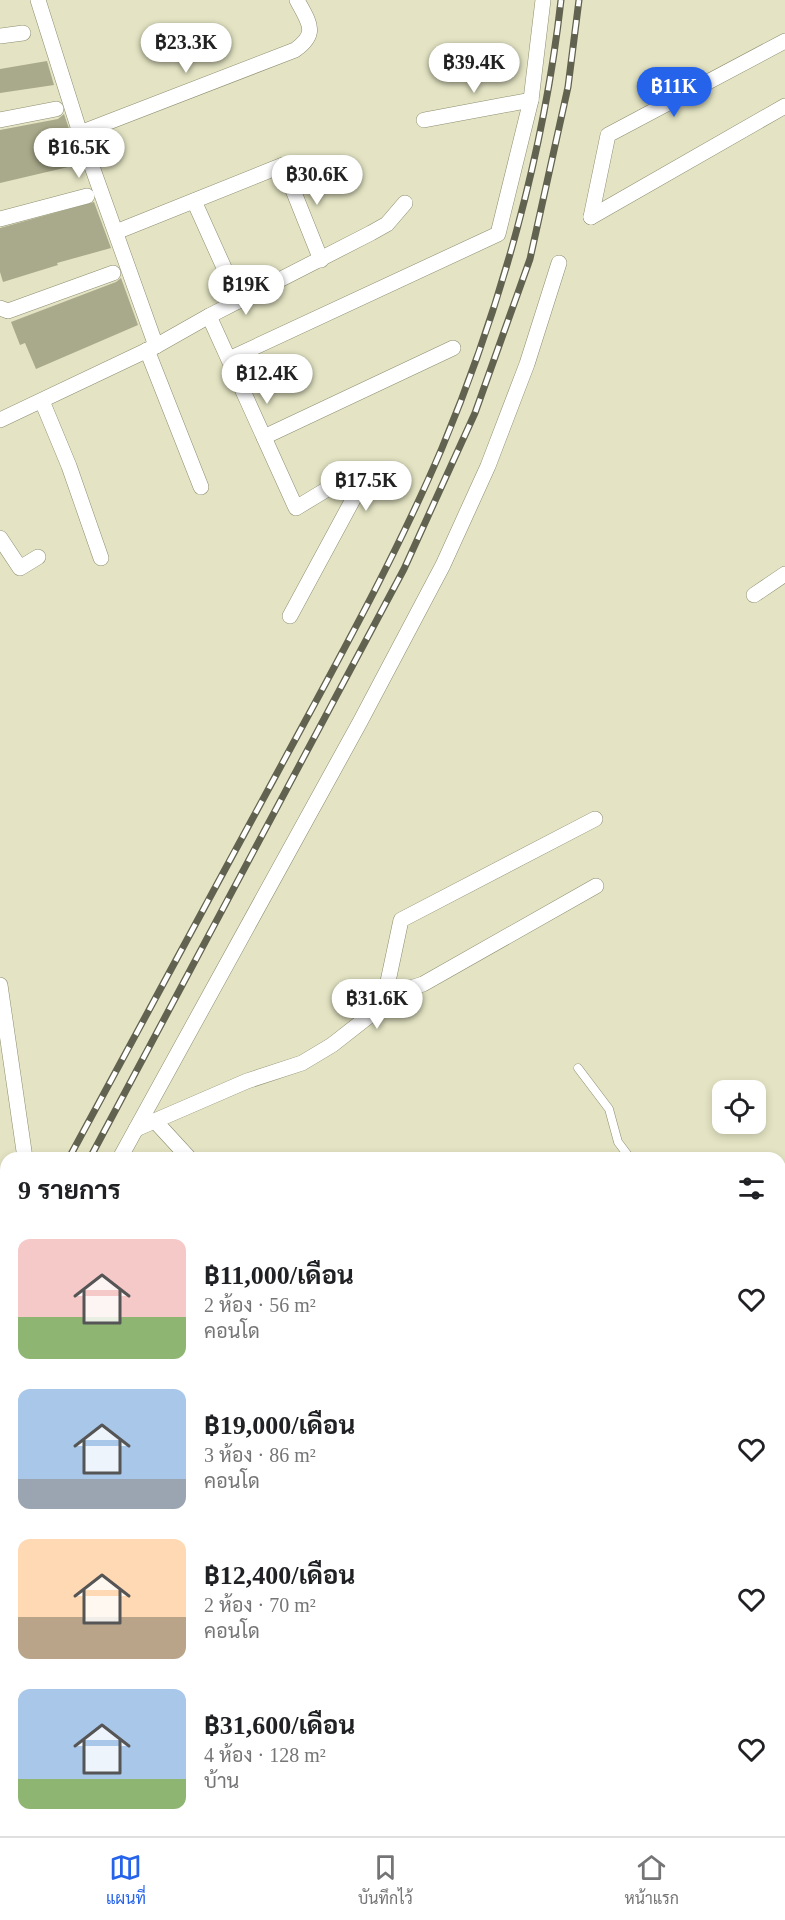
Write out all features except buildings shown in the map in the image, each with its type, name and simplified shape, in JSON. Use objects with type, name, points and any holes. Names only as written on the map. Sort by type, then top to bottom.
[{"type":"street","points":[[38,0],[80,133],[116,232],[152,348],[201,487]]},
{"type":"street","points":[[80,133],[295,50],[306,42],[310,33],[309,22],[297,0]]},
{"type":"street","points":[[229,359],[498,234],[531,100],[543,0]]},
{"type":"street","points":[[0,36],[23,33]]},
{"type":"street","points":[[785,41],[608,135],[591,217],[785,105]]},
{"type":"street","points":[[424,120],[531,100]]},
{"type":"street","points":[[0,120],[56,109]]},
{"type":"street","points":[[116,232],[283,165],[321,260]]},
{"type":"street","points":[[0,219],[87,196]]},
{"type":"street","points":[[194,201],[239,301]]},
{"type":"street","points":[[0,420],[152,348],[209,316],[321,260],[387,224],[405,203]]},
{"type":"street","points":[[123,1152],[355,733],[443,565],[488,466],[519,384],[559,263]]},
{"type":"street","points":[[0,308],[8,311],[113,273]]},
{"type":"street","points":[[209,316],[296,508],[330,488],[347,482],[354,485],[357,492],[290,616]]},
{"type":"street","points":[[264,437],[453,348]]},
{"type":"street","points":[[42,400],[69,466],[101,558]]},
{"type":"street","points":[[0,538],[20,568],[38,557]]},
{"type":"street","points":[[754,595],[785,574]]},
{"type":"street","points":[[383,1005],[401,920],[595,819]]},
{"type":"street","points":[[136,1129],[247,1081],[302,1063],[332,1045],[402,991],[423,984],[596,886]]},
{"type":"street","points":[[0,985],[4,1047],[25,1152]]},
{"type":"street","points":[[155,1121],[183,1152]]},
{"type":"lane","points":[[578,1068],[609,1109],[618,1142],[626,1152]]},
{"type":"railway","points":[[72,1152],[319,696],[404,532],[442,448],[483,340],[517,228],[544,114],[561,0]]},
{"type":"railway","points":[[93,1152],[404,569],[475,413],[530,259],[568,87],[579,0]]}]
